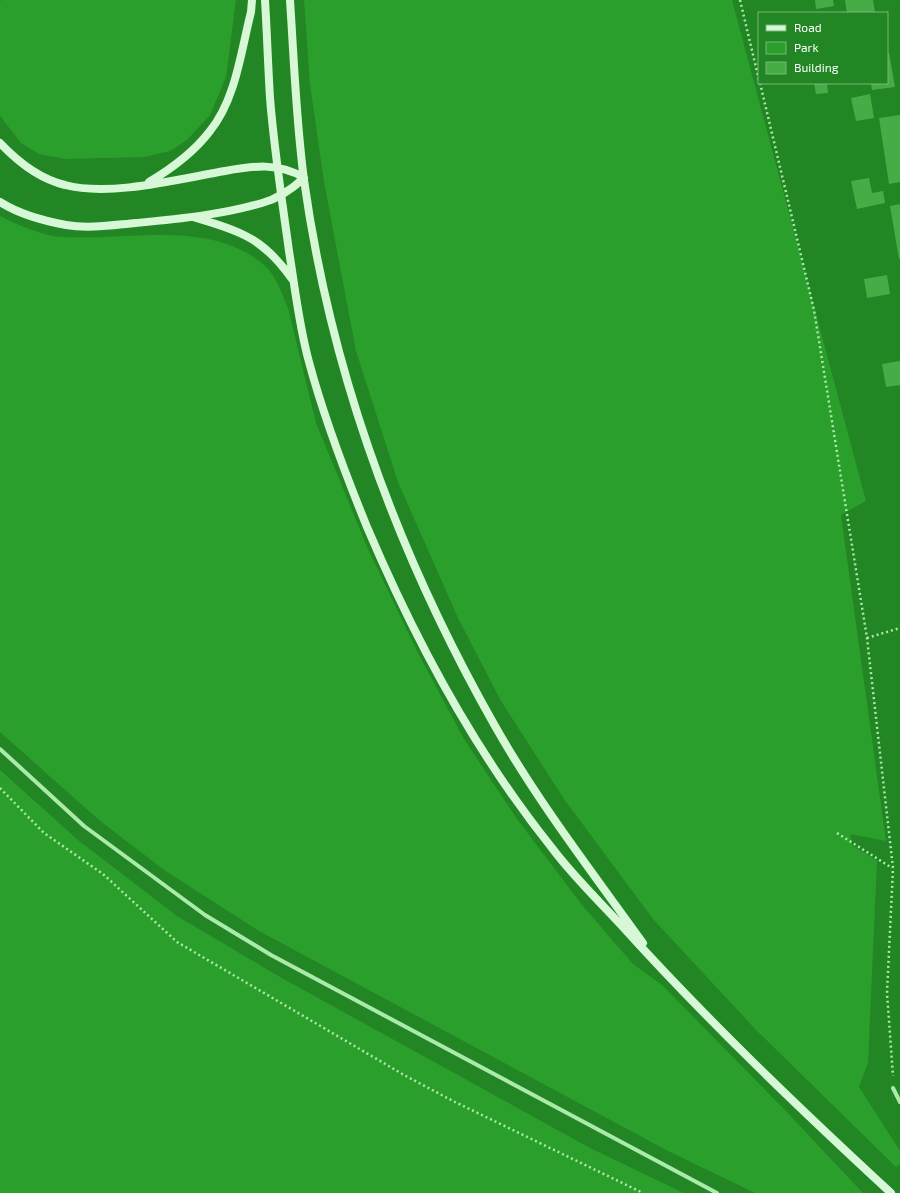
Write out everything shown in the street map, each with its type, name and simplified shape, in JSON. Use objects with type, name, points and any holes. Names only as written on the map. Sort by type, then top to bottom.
[{"type":"main road","points":[[145,185],[168,171],[191,151],[210,131],[222,112],[231,90],[252,0]]},
{"type":"main road","points":[[265,0],[270,100],[281,194],[308,360],[332,435],[377,550],[426,652],[475,739],[515,800],[554,851],[666,975],[800,1109],[891,1193]]},
{"type":"main road","points":[[290,0],[304,178],[317,256],[347,380],[369,452],[421,580],[446,635],[496,727],[544,804],[666,975]]},
{"type":"main road","points":[[0,143],[28,167],[47,178],[65,186],[86,189],[109,189],[145,185],[248,167],[278,167],[293,171],[304,178]]},
{"type":"main road","points":[[0,202],[37,218],[67,225],[98,226],[193,217],[263,203],[294,187],[304,178]]},
{"type":"main road","points":[[193,217],[230,228],[246,235],[266,249],[281,263],[294,281]]},
{"type":"street","points":[[0,749],[84,826],[205,915],[271,955],[717,1193]]},
{"type":"street","points":[[894,1088],[900,1102]]},
{"type":"path","points":[[740,0],[758,76]]},
{"type":"path","points":[[760,84],[814,310],[867,638],[893,868],[887,993],[894,1088]]},
{"type":"path","points":[[867,638],[900,628]]},
{"type":"path","points":[[0,788],[44,833],[103,874],[177,942],[404,1075],[643,1193]]},
{"type":"path","points":[[837,833],[893,868]]},
{"type":"green space","points":[[236,0],[226,77],[210,115],[187,140],[170,151],[145,157],[65,159],[39,154],[21,143],[0,116],[0,1]]},
{"type":"green space","points":[[304,0],[732,0],[866,501],[841,515],[886,841],[850,834],[852,845],[877,861],[868,1063],[859,1087],[900,1151],[900,1164],[896,1167],[756,1030],[653,919],[564,799],[501,701],[458,618],[398,482],[356,351],[324,182],[310,84]]},
{"type":"green space","points":[[0,216],[31,230],[48,235],[63,237],[168,235],[194,237],[220,242],[243,251],[269,270],[288,308],[316,423],[368,549],[418,653],[464,739],[517,819],[582,905],[633,964],[662,985],[785,1110],[863,1193],[755,1193],[668,1151],[259,931],[164,870],[99,820],[0,732]]},
{"type":"green space","points":[[0,770],[78,840],[177,916],[280,977],[592,1149],[684,1193],[0,1193]]},
{"type":"building","points":[[815,0],[833,0],[834,6],[816,9]]},
{"type":"building","points":[[845,0],[873,0],[875,12],[847,12]]},
{"type":"building","points":[[889,53],[895,87],[872,90],[871,84],[888,84]]},
{"type":"building","points":[[814,84],[827,84],[828,93],[816,94]]},
{"type":"building","points":[[870,94],[874,118],[856,121],[851,98]]},
{"type":"building","points":[[900,115],[900,182],[889,184],[879,118]]},
{"type":"building","points":[[869,178],[872,193],[883,191],[885,203],[857,209],[851,181]]},
{"type":"building","points":[[900,204],[900,259],[899,259],[890,206]]},
{"type":"building","points":[[887,275],[890,294],[867,298],[864,279]]},
{"type":"building","points":[[900,361],[900,385],[886,387],[882,364]]}]
